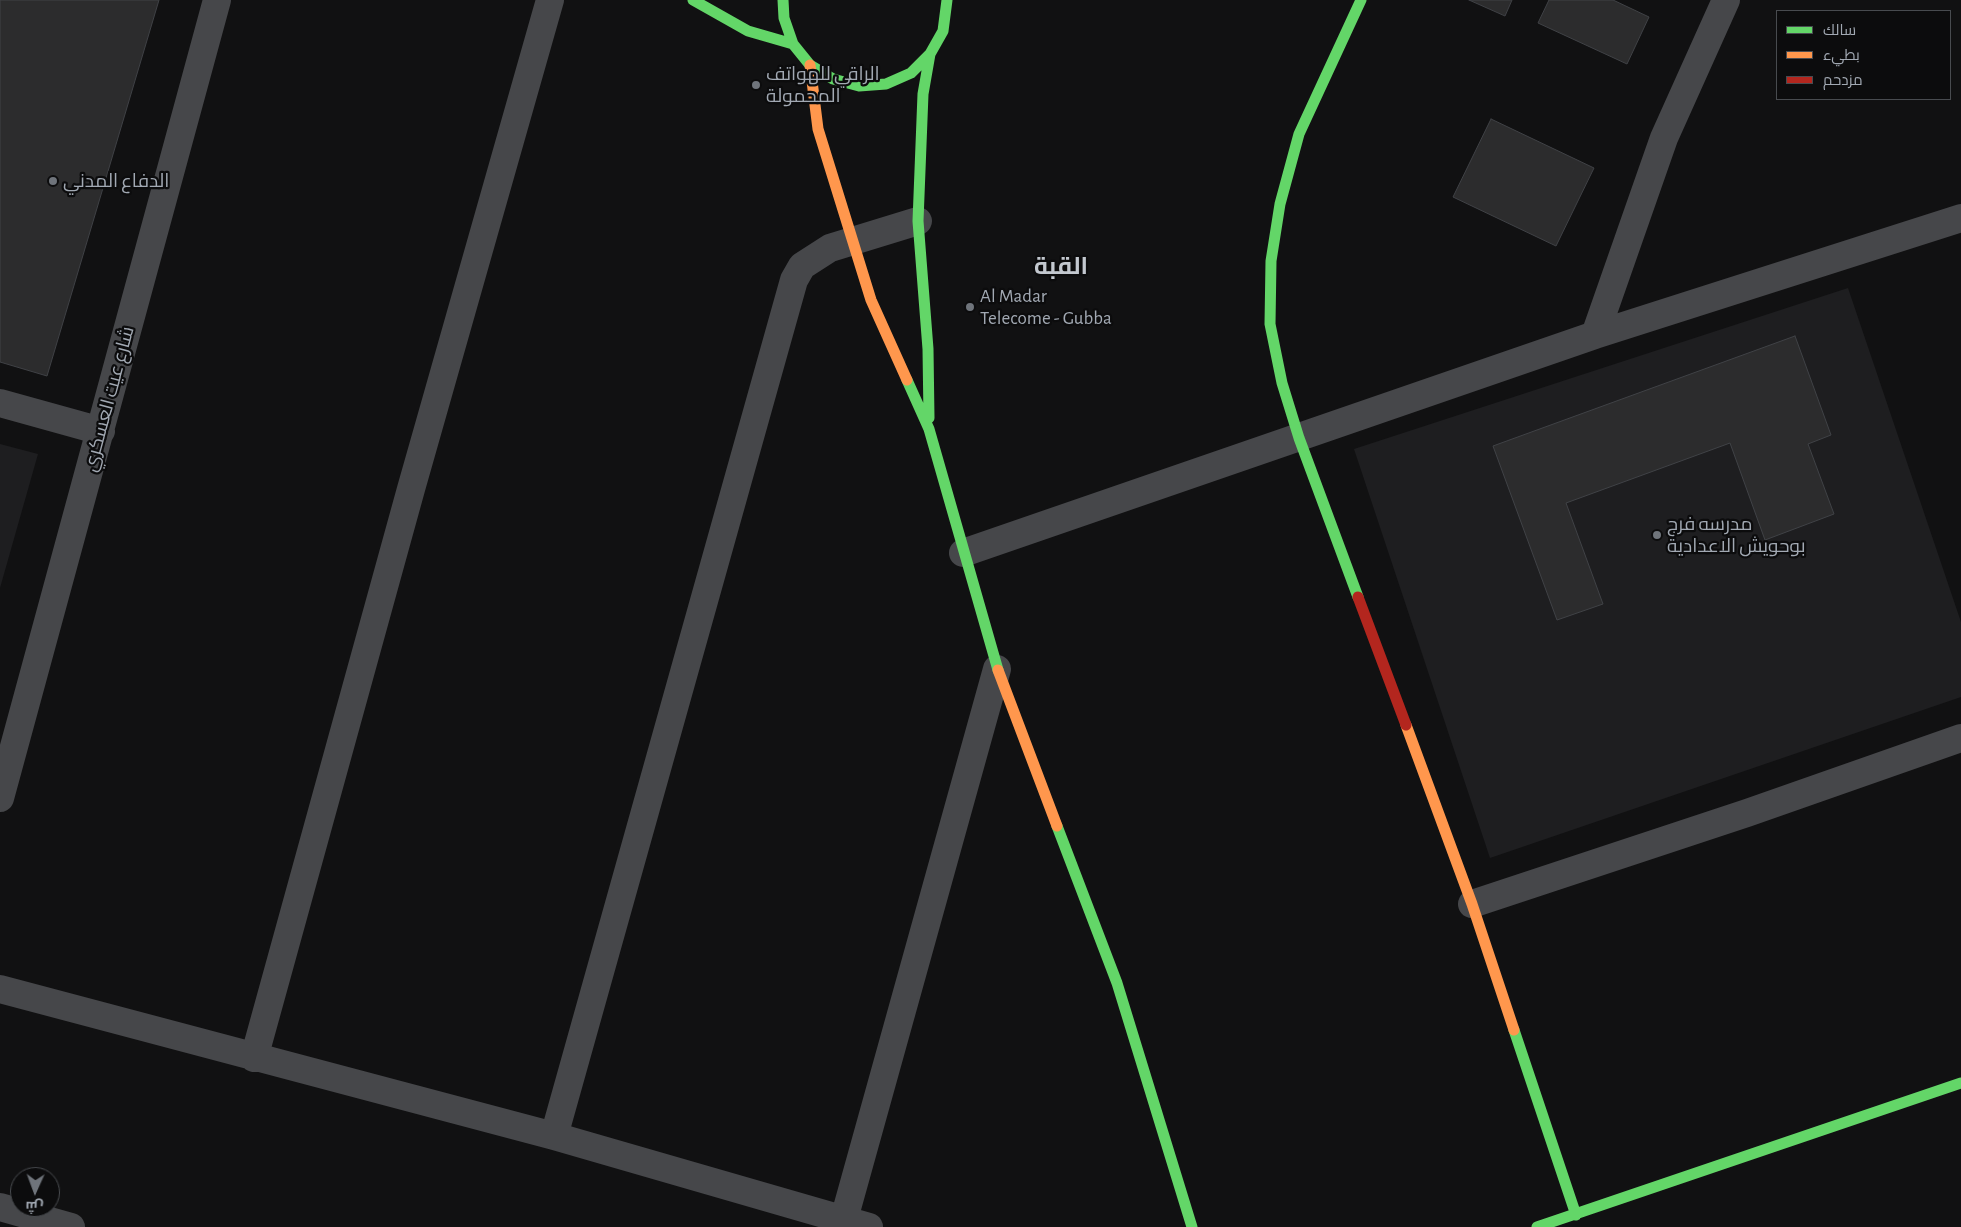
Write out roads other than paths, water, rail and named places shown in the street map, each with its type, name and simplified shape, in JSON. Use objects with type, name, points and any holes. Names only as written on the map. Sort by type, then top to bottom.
[{"type":"main road","points":[[693,0],[728,22],[748,31],[793,44]]},
{"type":"main road","points":[[783,0],[784,18],[793,44],[810,65],[832,79],[859,86],[886,84],[911,73],[930,54],[943,30],[949,2]]},
{"type":"main road","points":[[1361,0],[1299,134],[1280,204],[1271,261],[1270,324],[1282,383],[1299,438],[1472,904],[1576,1215]]},
{"type":"main road","points":[[929,429],[928,349],[918,222],[923,94],[930,54]]},
{"type":"main road","points":[[810,65],[818,129],[871,300],[929,429],[996,669],[1117,982],[1192,1227]]},
{"type":"main road","points":[[1538,1227],[1961,1083]]},
{"type":"street","name":"شارع عيت العسكري","points":[[0,798],[217,0]]},
{"type":"street","points":[[254,1058],[550,0]]},
{"type":"street","points":[[1595,335],[1664,138],[1726,0]]},
{"type":"street","points":[[554,1136],[794,280],[802,266],[830,248],[918,222]]},
{"type":"street","points":[[963,553],[1595,335],[1959,225]]},
{"type":"street","points":[[0,403],[101,431]]},
{"type":"street","points":[[0,989],[254,1058],[554,1136],[856,1223],[996,669]]},
{"type":"street","points":[[1472,904],[1747,813],[1961,738]]},
{"type":"street","points":[[0,1207],[70,1227]]},
{"type":"place","name":"الراقي للهواتف المحمولة","points":[[756,85]]},
{"type":"place","name":"الدفاع المدني","points":[[53,181]]},
{"type":"place","name":"Al Madar Telecome - Gubba","points":[[970,307]]},
{"type":"place","name":"مدرسه فرج بوحويش الاعدادية","points":[[1657,535]]},
{"type":"district","name":"القبة","points":[[1061,267]]}]
